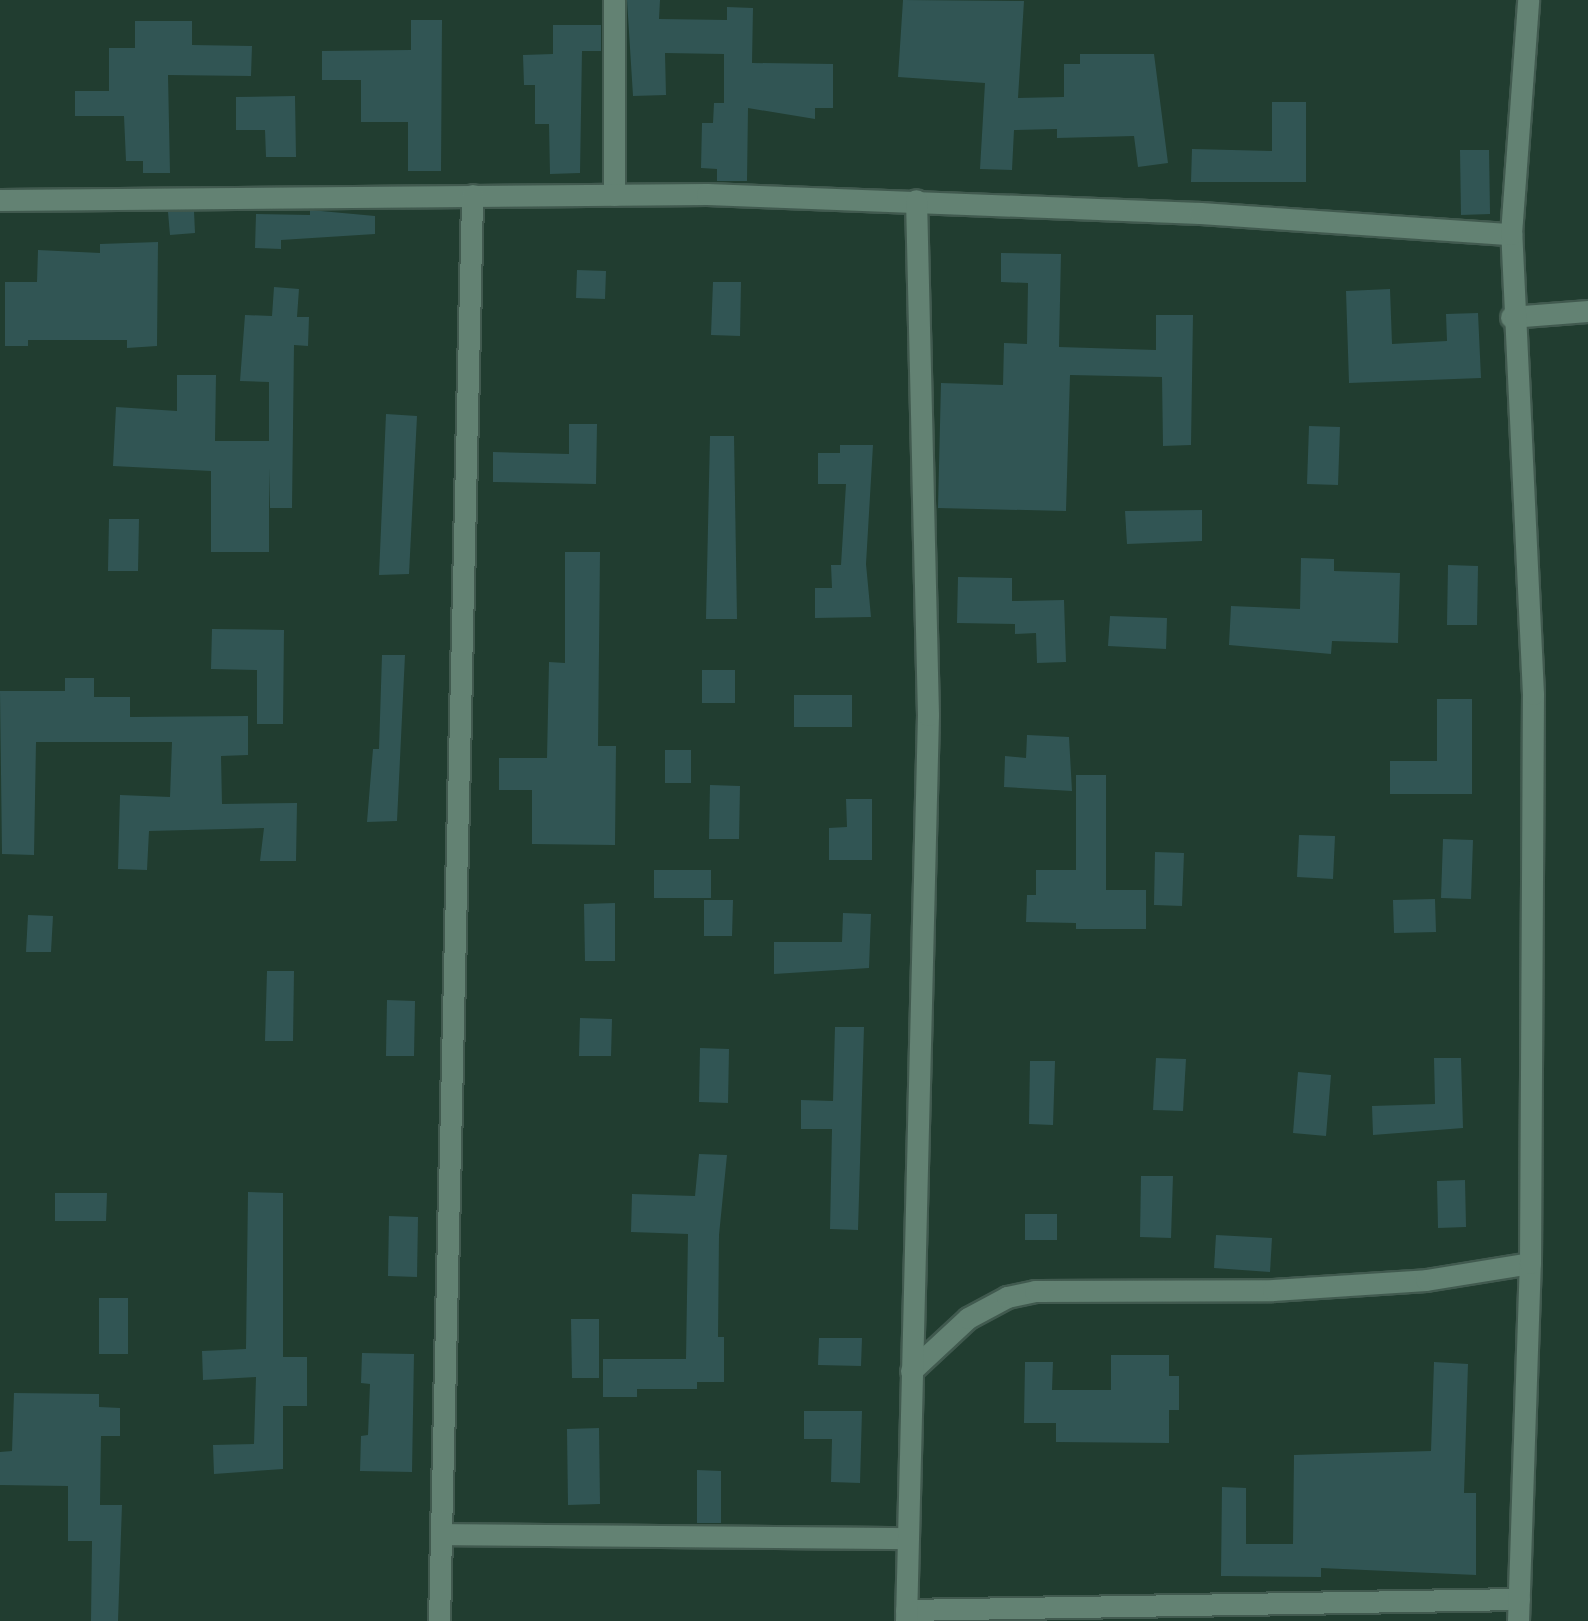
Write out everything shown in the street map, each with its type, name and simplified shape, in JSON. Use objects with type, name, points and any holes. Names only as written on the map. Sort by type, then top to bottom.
[{"type":"street","points":[[614,0],[614,195]]},
{"type":"street","points":[[1518,1621],[1530,1263],[1533,694],[1511,317],[1511,234],[1528,0]]},
{"type":"street","points":[[439,1621],[472,195]]},
{"type":"street","points":[[0,200],[614,195],[916,200],[1511,234]]},
{"type":"street","points":[[916,200],[928,715],[906,1616],[1519,1599]]},
{"type":"street","points":[[1511,317],[1588,311]]},
{"type":"street","points":[[911,1371],[968,1318],[1007,1297],[1035,1291],[1273,1290],[1426,1280],[1530,1263]]},
{"type":"street","points":[[442,1534],[907,1538]]},
{"type":"building","points":[[627,0],[660,0],[659,19],[727,20],[727,7],[753,8],[752,63],[833,64],[833,108],[815,108],[815,119],[748,108],[747,181],[717,181],[717,169],[701,168],[702,123],[713,123],[714,103],[724,103],[724,54],[665,53],[666,95],[633,96]]},
{"type":"building","points":[[903,0],[1024,1],[1018,98],[1064,97],[1064,64],[1080,64],[1080,54],[1154,54],[1168,163],[1138,167],[1134,136],[1057,138],[1057,129],[1014,130],[1012,170],[980,169],[985,83],[898,77]]},
{"type":"building","points":[[411,20],[442,20],[441,171],[408,171],[408,122],[361,122],[361,80],[322,80],[322,51],[411,50]]},
{"type":"building","points":[[135,21],[192,21],[192,45],[252,46],[251,76],[168,75],[170,173],[143,173],[143,161],[126,161],[124,116],[75,116],[75,91],[109,91],[109,48],[135,48]]},
{"type":"building","points":[[553,25],[601,25],[601,51],[582,51],[580,173],[550,174],[549,124],[535,124],[535,85],[524,85],[523,55],[553,54]]},
{"type":"building","points":[[295,96],[296,157],[266,157],[265,130],[236,130],[236,97]]},
{"type":"building","points":[[1272,102],[1306,102],[1306,182],[1191,182],[1192,149],[1272,151]]},
{"type":"building","points":[[1460,150],[1489,150],[1490,214],[1461,215]]},
{"type":"building","points":[[310,210],[375,216],[375,234],[281,240],[281,249],[255,248],[256,214],[310,215]]},
{"type":"building","points":[[194,211],[195,233],[170,235],[168,212]]},
{"type":"building","points":[[158,242],[157,346],[127,348],[127,340],[28,340],[28,346],[5,346],[5,282],[37,282],[38,250],[100,253],[100,244]]},
{"type":"building","points":[[1001,253],[1061,254],[1059,347],[1156,350],[1156,315],[1193,315],[1191,445],[1163,446],[1162,377],[1070,375],[1066,511],[938,508],[941,383],[1003,385],[1004,343],[1027,344],[1028,283],[1001,282]]},
{"type":"building","points":[[577,270],[606,271],[605,299],[576,298]]},
{"type":"building","points":[[713,282],[741,282],[740,336],[711,335]]},
{"type":"building","points":[[274,287],[299,289],[297,317],[309,317],[308,346],[294,345],[292,508],[270,508],[269,468],[269,552],[211,552],[211,471],[113,466],[116,407],[177,411],[177,375],[216,375],[215,441],[269,441],[269,382],[240,381],[245,315],[272,316]]},
{"type":"building","points":[[1390,289],[1392,344],[1447,341],[1446,314],[1478,313],[1481,378],[1349,383],[1346,291]]},
{"type":"building","points":[[386,414],[417,416],[409,574],[379,575]]},
{"type":"building","points":[[569,424],[597,424],[596,484],[493,482],[493,452],[569,454]]},
{"type":"building","points":[[1309,426],[1340,427],[1338,485],[1307,484]]},
{"type":"building","points":[[710,436],[734,436],[737,619],[706,619]]},
{"type":"building","points":[[840,445],[873,445],[866,564],[871,617],[815,618],[815,588],[832,588],[831,565],[841,565],[846,484],[818,484],[818,453],[840,453]]},
{"type":"building","points":[[1202,510],[1202,541],[1127,544],[1125,511]]},
{"type":"building","points":[[109,519],[139,519],[138,571],[108,571]]},
{"type":"building","points":[[565,552],[600,552],[598,746],[616,746],[615,845],[532,844],[532,790],[499,790],[499,758],[547,758],[549,662],[565,663]]},
{"type":"building","points":[[1301,558],[1334,559],[1334,571],[1400,573],[1398,643],[1332,641],[1331,654],[1229,645],[1231,606],[1300,609]]},
{"type":"building","points":[[1448,565],[1478,566],[1477,625],[1447,625]]},
{"type":"building","points":[[958,577],[1012,578],[1012,601],[1064,600],[1066,662],[1037,663],[1036,633],[1015,634],[1015,624],[957,623]]},
{"type":"building","points":[[1110,616],[1167,618],[1166,649],[1108,646]]},
{"type":"building","points":[[212,629],[284,630],[283,724],[257,724],[257,670],[211,669]]},
{"type":"building","points":[[382,655],[405,655],[397,821],[367,822],[373,749],[379,749]]},
{"type":"building","points":[[702,670],[735,670],[735,703],[702,703]]},
{"type":"building","points":[[65,678],[94,678],[94,697],[130,697],[130,717],[248,716],[248,755],[221,756],[222,804],[297,803],[296,861],[260,861],[264,828],[149,831],[147,870],[118,869],[120,795],[170,797],[172,742],[36,742],[34,855],[2,854],[0,691],[65,691]]},
{"type":"building","points":[[794,695],[852,695],[852,727],[794,727]]},
{"type":"building","points":[[1437,699],[1472,699],[1472,794],[1390,794],[1390,761],[1437,761]]},
{"type":"building","points":[[1027,735],[1069,737],[1072,791],[1004,787],[1005,756],[1026,758]]},
{"type":"building","points":[[665,750],[691,750],[691,783],[665,783]]},
{"type":"building","points":[[1076,775],[1106,775],[1106,890],[1146,890],[1146,929],[1076,929],[1076,923],[1026,922],[1027,895],[1036,895],[1036,870],[1076,870]]},
{"type":"building","points":[[710,785],[740,786],[739,839],[709,839]]},
{"type":"building","points":[[846,799],[872,799],[872,860],[829,860],[829,828],[847,827]]},
{"type":"building","points":[[1299,835],[1335,836],[1333,879],[1297,877]]},
{"type":"building","points":[[1443,839],[1473,840],[1471,899],[1441,898]]},
{"type":"building","points":[[1155,852],[1184,853],[1182,906],[1154,905]]},
{"type":"building","points":[[654,870],[711,870],[711,898],[654,898]]},
{"type":"building","points":[[1435,899],[1436,932],[1394,933],[1393,900]]},
{"type":"building","points":[[704,900],[733,900],[732,936],[704,936]]},
{"type":"building","points":[[615,903],[615,961],[585,961],[584,904]]},
{"type":"building","points":[[843,913],[871,914],[869,968],[774,974],[774,942],[842,942]]},
{"type":"building","points":[[28,915],[53,916],[51,952],[26,952]]},
{"type":"building","points":[[267,971],[294,971],[293,1041],[265,1041]]},
{"type":"building","points":[[387,1000],[415,1001],[414,1056],[386,1056]]},
{"type":"building","points":[[580,1018],[612,1019],[611,1056],[579,1056]]},
{"type":"building","points":[[835,1027],[864,1027],[858,1230],[830,1229],[832,1129],[801,1129],[801,1100],[833,1101]]},
{"type":"building","points":[[700,1048],[729,1049],[728,1103],[699,1102]]},
{"type":"building","points":[[1156,1058],[1186,1059],[1183,1111],[1153,1110]]},
{"type":"building","points":[[1434,1058],[1461,1058],[1463,1128],[1373,1135],[1372,1106],[1435,1104]]},
{"type":"building","points":[[1030,1061],[1055,1061],[1053,1125],[1029,1124]]},
{"type":"building","points":[[1298,1072],[1331,1075],[1326,1136],[1293,1133]]},
{"type":"building","points":[[699,1154],[727,1155],[719,1235],[718,1337],[724,1337],[724,1382],[697,1382],[697,1389],[637,1389],[637,1397],[603,1397],[603,1359],[686,1359],[688,1234],[631,1232],[632,1194],[695,1196]]},
{"type":"building","points":[[1141,1176],[1173,1176],[1171,1238],[1140,1237]]},
{"type":"building","points":[[1465,1180],[1466,1227],[1438,1228],[1437,1181]]},
{"type":"building","points":[[248,1192],[283,1193],[283,1357],[307,1357],[307,1406],[283,1406],[283,1469],[214,1474],[213,1445],[254,1444],[256,1377],[203,1380],[202,1351],[246,1349]]},
{"type":"building","points":[[55,1193],[107,1193],[106,1221],[55,1221]]},
{"type":"building","points":[[1025,1214],[1057,1214],[1057,1240],[1025,1240]]},
{"type":"building","points":[[389,1216],[418,1217],[417,1277],[388,1276]]},
{"type":"building","points":[[1216,1235],[1272,1238],[1270,1272],[1214,1268]]},
{"type":"building","points":[[99,1298],[128,1298],[128,1354],[99,1354]]},
{"type":"building","points":[[571,1319],[599,1319],[599,1378],[572,1378]]},
{"type":"building","points":[[819,1338],[862,1338],[861,1366],[818,1365]]},
{"type":"building","points":[[362,1353],[414,1354],[412,1472],[360,1471],[361,1436],[368,1435],[370,1384],[361,1383]]},
{"type":"building","points":[[1111,1355],[1169,1355],[1169,1376],[1179,1376],[1179,1410],[1169,1410],[1169,1443],[1056,1442],[1056,1423],[1024,1423],[1025,1362],[1053,1362],[1052,1390],[1111,1390]]},
{"type":"building","points":[[1434,1362],[1468,1364],[1464,1493],[1476,1493],[1476,1575],[1321,1568],[1321,1577],[1221,1576],[1222,1487],[1246,1488],[1246,1544],[1293,1544],[1294,1455],[1431,1451]]},
{"type":"building","points":[[14,1393],[99,1394],[99,1407],[120,1408],[120,1436],[101,1436],[100,1505],[122,1505],[118,1621],[91,1621],[92,1541],[68,1541],[68,1486],[0,1485],[0,1452],[12,1451]]},
{"type":"building","points":[[804,1411],[862,1411],[860,1483],[831,1482],[832,1439],[804,1439]]},
{"type":"building","points":[[599,1428],[600,1504],[568,1505],[567,1429]]},
{"type":"building","points":[[697,1470],[721,1471],[721,1523],[697,1523]]}]
